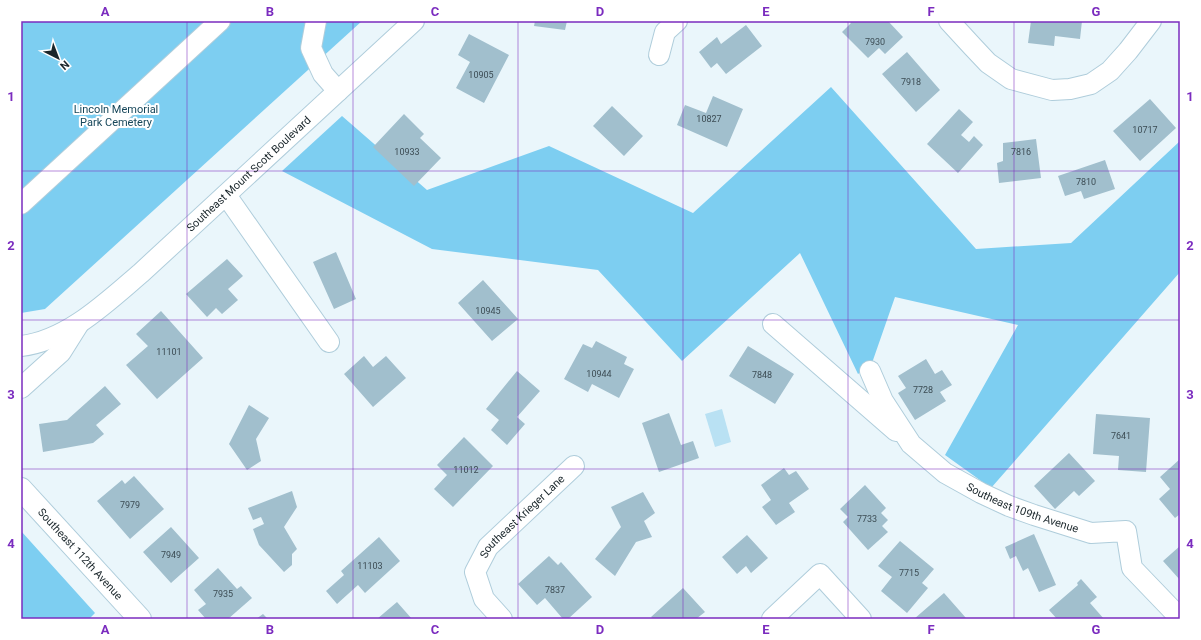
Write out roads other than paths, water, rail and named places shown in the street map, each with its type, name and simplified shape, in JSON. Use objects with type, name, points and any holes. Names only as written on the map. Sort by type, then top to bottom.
[{"type":"main road","name":"Southeast 112th Avenue","points":[[21,489],[140,619]]},
{"type":"street","points":[[21,204],[220,21]]},
{"type":"street","points":[[316,21],[311,48],[323,74],[338,91]]},
{"type":"street","name":"Southeast Mount Scott Boulevard","points":[[21,346],[45,341],[60,334],[80,322],[110,300],[414,21]]},
{"type":"street","points":[[660,54],[665,32],[677,21]]},
{"type":"street","points":[[949,21],[988,63],[1011,79],[1052,90],[1070,89],[1091,84],[1110,70],[1128,51],[1151,21]]},
{"type":"street","points":[[226,195],[329,342]]},
{"type":"street","name":"Southeast Mount Scott Boulevard","points":[[21,388],[61,352],[80,322]]},
{"type":"street","points":[[773,324],[911,444]]},
{"type":"street","name":"Southeast 109th Avenue","points":[[870,370],[883,401],[911,444],[945,473],[981,493],[1009,506],[1091,533],[1126,531],[1132,568],[1180,618]]},
{"type":"street","name":"Southeast Krieger Lane","points":[[502,619],[484,599],[475,572],[488,547],[574,466]]},
{"type":"street","points":[[772,619],[820,574],[861,619]]},
{"type":"park label","name":"Lincoln Memorial Park Cemetery","points":[[116,115]]}]
